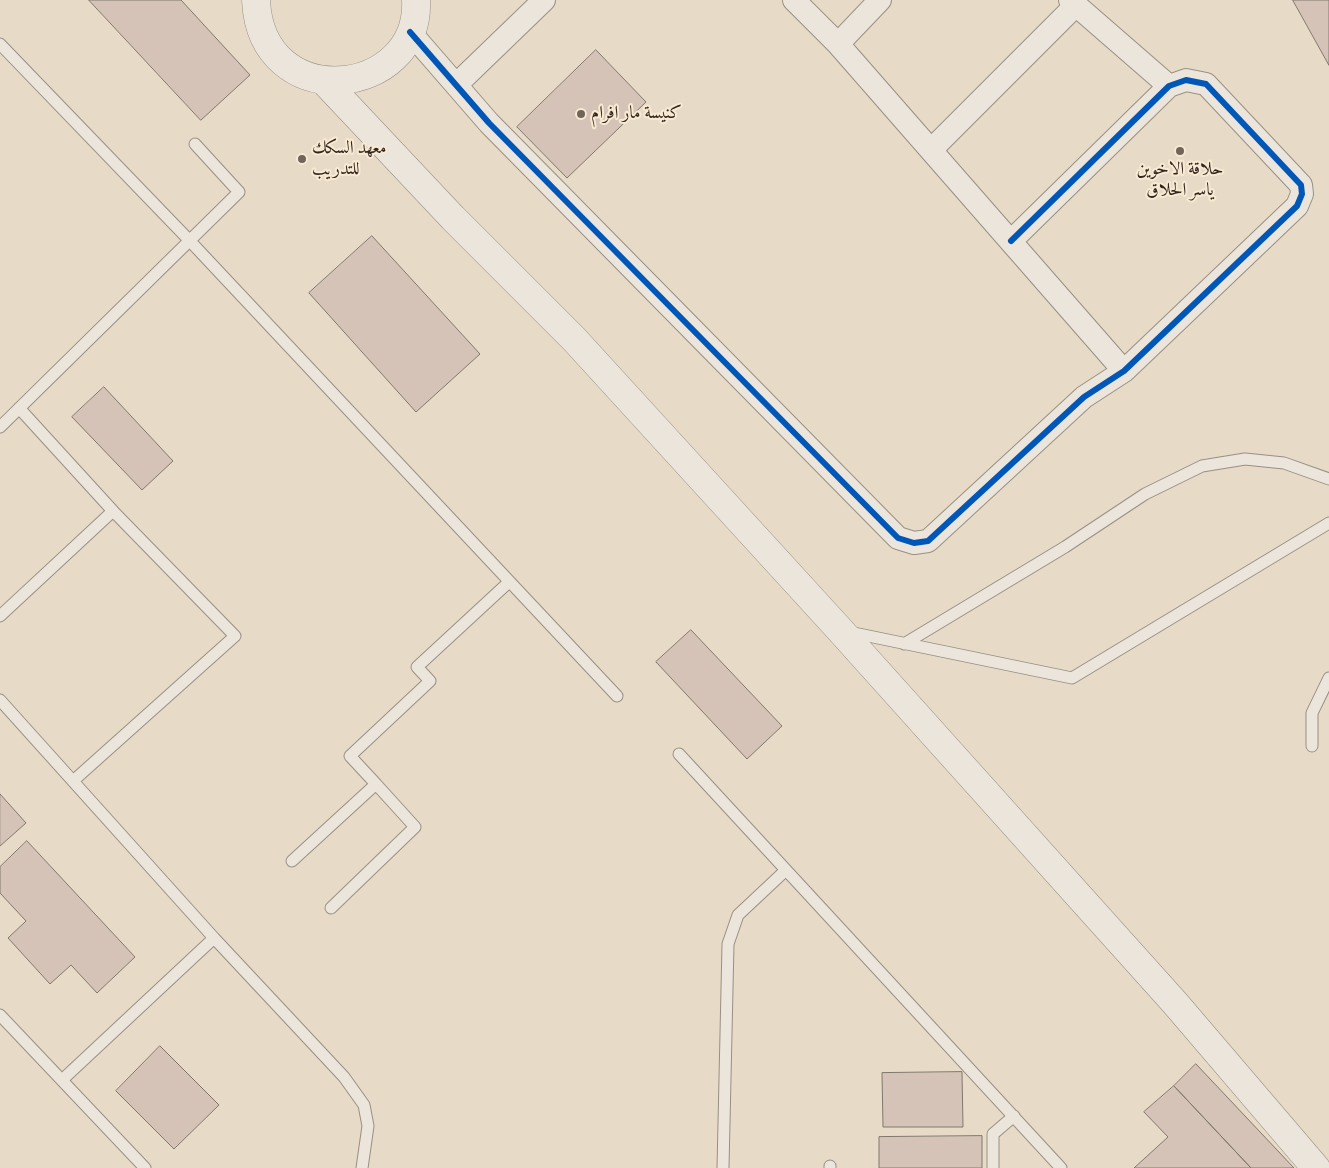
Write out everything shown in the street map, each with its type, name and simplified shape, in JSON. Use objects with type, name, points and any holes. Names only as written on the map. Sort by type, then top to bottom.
[{"type":"street","points":[[234,0],[261,31],[267,43],[286,64],[309,77],[340,81],[359,78],[375,71],[390,61],[402,47],[410,32],[416,0]]},
{"type":"street","points":[[256,0],[261,31]]},
{"type":"street","points":[[456,85],[544,0]]},
{"type":"street","points":[[794,0],[838,44],[1124,371]]},
{"type":"street","points":[[838,44],[880,0]]},
{"type":"street","points":[[931,150],[1073,2],[1169,86]]},
{"type":"street","points":[[410,32],[489,123],[898,538],[914,543],[928,541],[1084,397],[1124,371],[1297,206],[1302,194],[1301,185],[1206,84],[1186,80],[1169,86],[1011,241]]},
{"type":"street","points":[[323,80],[453,218],[574,339],[840,630],[1175,1003],[1316,1168]]},
{"type":"lane","points":[[0,44],[189,240],[617,696]]},
{"type":"lane","points":[[0,427],[238,192],[196,144]]},
{"type":"lane","points":[[19,408],[113,511],[235,636],[73,781]]},
{"type":"lane","points":[[904,644],[1065,547],[1145,494],[1202,466],[1245,459],[1284,463],[1329,479]]},
{"type":"lane","points":[[0,616],[113,511]]},
{"type":"lane","points":[[840,630],[1072,678],[1329,523]]},
{"type":"lane","points":[[331,908],[415,827],[350,756],[430,681],[417,667],[509,582]]},
{"type":"lane","points":[[1312,746],[1312,713],[1329,678]]},
{"type":"lane","points":[[0,700],[214,938],[344,1077],[364,1106],[368,1126],[362,1168]]},
{"type":"lane","points":[[679,754],[1062,1168]]},
{"type":"lane","points":[[292,861],[376,784]]},
{"type":"lane","points":[[723,1168],[728,944],[738,915],[786,870]]},
{"type":"lane","points":[[62,1080],[214,938]]},
{"type":"lane","points":[[0,1015],[145,1168]]},
{"type":"lane","points":[[993,1168],[993,1134],[1014,1116]]},
{"type":"building","points":[[89,0],[181,0],[250,75],[201,120]]},
{"type":"building","points":[[1293,0],[1329,0],[1329,65]]},
{"type":"building","name":"كنيسة مار افرام","points":[[596,50],[646,102],[567,178],[517,127]]},
{"type":"building","points":[[372,236],[480,354],[416,412],[309,293]]},
{"type":"building","points":[[104,387],[173,461],[142,490],[72,417]]},
{"type":"building","points":[[691,630],[782,726],[747,759],[656,662]]},
{"type":"building","points":[[0,794],[26,823],[0,846]]},
{"type":"building","points":[[27,841],[135,957],[97,993],[71,965],[50,984],[8,938],[26,921],[0,893],[0,867]]},
{"type":"building","points":[[160,1046],[219,1105],[174,1149],[116,1091]]},
{"type":"building","points":[[1196,1064],[1294,1168],[1251,1168],[1174,1086]]},
{"type":"building","points":[[962,1072],[963,1127],[883,1127],[882,1073]]},
{"type":"building","points":[[1174,1086],[1251,1168],[1134,1168],[1168,1137],[1144,1112]]},
{"type":"building","points":[[982,1136],[982,1168],[879,1168],[879,1137]]},
{"type":"cycle path","points":[[410,32],[489,123],[898,538],[914,543],[928,541],[1084,397],[1124,371],[1297,206],[1302,194],[1301,185],[1206,84],[1186,80],[1169,86],[1011,241]]},
{"type":"place","name":"كنيسة مار افرام","points":[[581,114]]},
{"type":"place","name":"حلاقة الاخوين ياسر الحلاق","points":[[1180,151]]},
{"type":"place","name":"معهد السكك للتدريب","points":[[302,159]]}]
